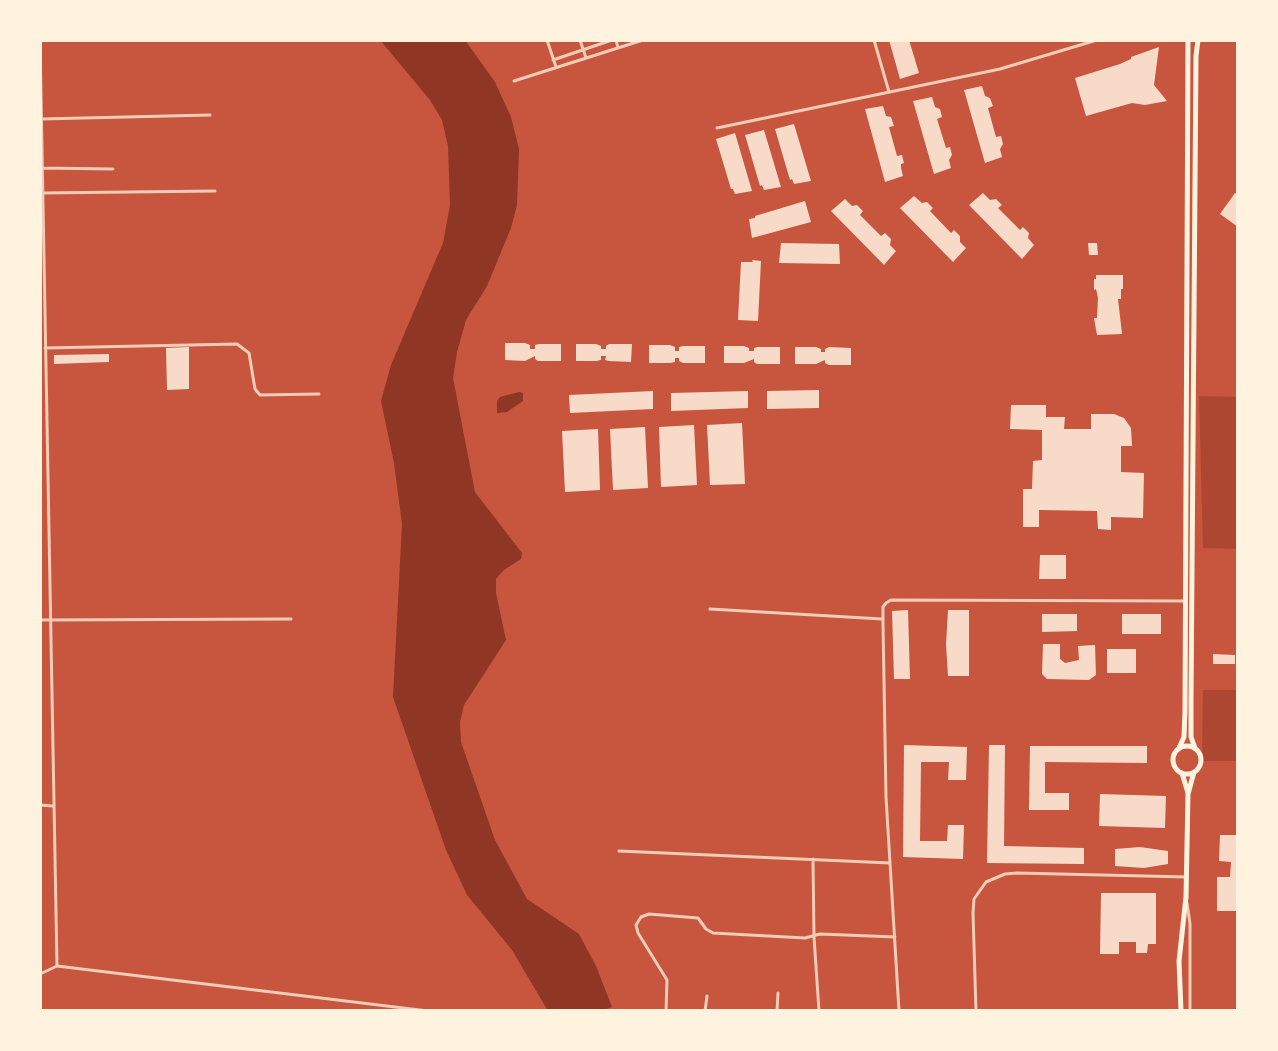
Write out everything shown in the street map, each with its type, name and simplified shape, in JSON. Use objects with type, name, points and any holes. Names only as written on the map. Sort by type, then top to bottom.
[{"type":"main road","points":[[1188,40],[1184,737],[1173,762],[1182,773],[1194,772]]},
{"type":"main road","points":[[1181,1011],[1179,961],[1186,897],[1188,794],[1201,758],[1191,737],[1198,40]]},
{"type":"main road","points":[[1179,748],[1195,748]]},
{"type":"main road","points":[[1182,773],[1188,794]]},
{"type":"street","points":[[40,40],[57,966]]},
{"type":"street","points":[[547,40],[556,67]]},
{"type":"street","points":[[580,40],[586,58]]},
{"type":"street","points":[[553,60],[614,40],[618,48]]},
{"type":"street","points":[[514,81],[643,40]]},
{"type":"street","points":[[874,40],[889,92]]},
{"type":"street","points":[[717,128],[1000,69],[1097,40]]},
{"type":"street","points":[[41,119],[210,115]]},
{"type":"street","points":[[41,168],[113,169]]},
{"type":"street","points":[[42,193],[215,191]]},
{"type":"street","points":[[45,348],[237,344],[249,353],[255,389],[260,395],[319,394]]},
{"type":"street","points":[[40,434],[47,435]]},
{"type":"street","points":[[899,1011],[886,797],[883,607],[891,600],[1186,601]]},
{"type":"street","points":[[710,609],[883,619]]},
{"type":"street","points":[[40,620],[291,619]]},
{"type":"street","points":[[40,805],[54,806]]},
{"type":"street","points":[[619,851],[890,863]]},
{"type":"street","points":[[813,859],[819,1011]]},
{"type":"street","points":[[976,1011],[974,899],[986,882],[1017,873],[1187,877]]},
{"type":"street","points":[[1186,897],[1190,924],[1190,1011]]},
{"type":"street","points":[[666,1011],[667,980],[636,925],[641,917],[649,914],[698,918],[713,933],[895,937]]},
{"type":"street","points":[[40,974],[57,966],[428,1011]]},
{"type":"street","points":[[777,1011],[778,993]]},
{"type":"street","points":[[705,1011],[707,996]]},
{"type":"shaded area","points":[[380,40],[465,40],[495,82],[511,117],[519,149],[517,205],[511,228],[487,286],[466,320],[453,378],[475,492],[522,553],[521,559],[496,579],[506,640],[464,705],[460,722],[461,742],[495,840],[527,899],[579,934],[596,966],[612,1007],[601,1011],[548,1011],[512,950],[467,895],[446,850],[393,697],[402,524],[381,401],[391,365],[443,243],[450,205],[448,146],[442,120],[430,100]]},
{"type":"shaded area","points":[[523,393],[523,401],[507,412],[497,413],[500,397]]},
{"type":"shaded area","points":[[1199,396],[1238,397],[1238,549],[1203,548]]},
{"type":"shaded area","points":[[1203,690],[1238,690],[1238,761],[1202,761]]},
{"type":"building","points":[[889,40],[909,40],[919,73],[900,79]]},
{"type":"building","points":[[1159,47],[1154,85],[1167,101],[1145,105],[1132,103],[1086,116],[1075,78],[1120,64]]},
{"type":"building","points":[[982,86],[993,106],[988,108],[996,137],[1001,136],[1003,144],[1000,149],[1002,157],[985,163],[964,90]]},
{"type":"building","points":[[932,97],[935,107],[940,109],[942,117],[937,119],[946,148],[950,147],[952,155],[949,160],[951,168],[934,174],[913,101]]},
{"type":"building","points":[[883,106],[894,126],[889,127],[897,156],[902,155],[904,163],[901,164],[903,176],[885,182],[865,109]]},
{"type":"building","points":[[794,124],[811,181],[794,184],[790,180],[775,129]]},
{"type":"building","points":[[764,130],[781,187],[764,190],[760,186],[745,135]]},
{"type":"building","points":[[735,133],[752,191],[735,194],[716,139]]},
{"type":"building","points":[[983,193],[990,200],[996,199],[1002,205],[998,208],[1020,230],[1023,227],[1029,233],[1028,238],[1034,245],[1022,259],[969,205]]},
{"type":"building","points":[[1235,193],[1238,195],[1238,227],[1220,214]]},
{"type":"building","points":[[914,196],[922,203],[927,202],[933,208],[930,211],[951,233],[954,230],[960,236],[960,242],[966,248],[953,262],[900,208]]},
{"type":"building","points":[[845,199],[863,211],[860,215],[881,236],[885,233],[891,239],[890,245],[896,251],[884,265],[831,211]]},
{"type":"building","points":[[805,201],[811,222],[752,238],[749,219]]},
{"type":"building","points":[[781,243],[839,244],[840,264],[779,263]]},
{"type":"building","points":[[1088,243],[1097,243],[1098,255],[1089,255]]},
{"type":"building","points":[[761,261],[758,321],[738,320],[741,262]]},
{"type":"building","points":[[1096,275],[1123,275],[1121,299],[1118,299],[1122,334],[1097,335],[1094,318],[1097,318],[1098,298],[1094,290]]},
{"type":"building","points":[[505,343],[525,343],[530,345],[530,349],[535,349],[535,345],[539,344],[561,344],[561,361],[538,361],[535,356],[525,361],[505,360]]},
{"type":"building","points":[[576,344],[596,344],[606,349],[609,344],[632,344],[631,362],[609,361],[605,360],[606,356],[596,361],[576,361]]},
{"type":"building","points":[[649,345],[670,345],[675,347],[675,351],[683,346],[705,346],[705,363],[683,363],[675,358],[675,362],[670,363],[649,363]]},
{"type":"building","points":[[724,346],[744,346],[749,351],[758,347],[780,347],[780,364],[757,364],[754,359],[744,363],[724,363]]},
{"type":"building","points":[[189,347],[189,389],[167,390],[166,348]]},
{"type":"building","points":[[795,347],[816,347],[821,352],[829,347],[851,348],[851,365],[829,365],[825,360],[816,364],[795,364]]},
{"type":"building","points":[[109,354],[109,362],[54,364],[54,355]]},
{"type":"building","points":[[819,390],[819,408],[767,409],[767,391]]},
{"type":"building","points":[[653,391],[653,409],[570,413],[569,395]]},
{"type":"building","points":[[748,391],[748,408],[671,411],[671,393]]},
{"type":"building","points":[[1011,405],[1046,405],[1046,417],[1065,417],[1064,429],[1091,429],[1091,414],[1114,414],[1124,418],[1131,428],[1132,446],[1121,446],[1121,472],[1144,473],[1143,518],[1111,517],[1111,530],[1098,529],[1097,511],[1039,510],[1039,527],[1023,527],[1023,489],[1032,489],[1033,461],[1042,460],[1042,430],[1010,429]]},
{"type":"building","points":[[742,423],[745,484],[710,485],[707,425]]},
{"type":"building","points":[[694,425],[697,485],[661,487],[659,427]]},
{"type":"building","points":[[645,427],[648,488],[613,490],[610,429]]},
{"type":"building","points":[[598,429],[600,490],[565,492],[562,431]]},
{"type":"building","points":[[1040,555],[1066,555],[1066,579],[1039,579]]},
{"type":"building","points":[[908,610],[910,679],[894,679],[892,611]]},
{"type":"building","points":[[948,610],[969,610],[969,676],[948,676]]},
{"type":"building","points":[[1042,614],[1077,614],[1077,631],[1042,632]]},
{"type":"building","points":[[1122,614],[1161,614],[1161,634],[1122,634]]},
{"type":"building","points":[[1043,644],[1060,644],[1060,659],[1065,663],[1079,660],[1078,646],[1095,645],[1096,675],[1089,680],[1047,679],[1042,674]]},
{"type":"building","points":[[1107,649],[1136,649],[1136,673],[1107,673]]},
{"type":"building","points":[[1213,654],[1235,655],[1235,664],[1213,664]]},
{"type":"building","points":[[904,745],[967,747],[966,780],[948,780],[949,762],[921,762],[920,841],[947,841],[948,825],[964,825],[963,859],[903,857]]},
{"type":"building","points":[[989,745],[1005,745],[1004,846],[1084,848],[1084,864],[987,863]]},
{"type":"building","points":[[1030,746],[1147,746],[1147,763],[1045,762],[1045,793],[1069,793],[1069,810],[1029,810]]},
{"type":"building","points":[[1100,794],[1166,796],[1165,828],[1099,826]]},
{"type":"building","points":[[1220,835],[1238,835],[1238,911],[1217,911],[1217,877],[1230,877],[1231,862],[1219,861]]},
{"type":"building","points":[[1140,847],[1168,851],[1168,864],[1144,868],[1115,866],[1115,849]]},
{"type":"building","points":[[1101,893],[1156,893],[1156,944],[1148,944],[1147,953],[1136,953],[1136,942],[1119,942],[1119,954],[1100,954]]}]
